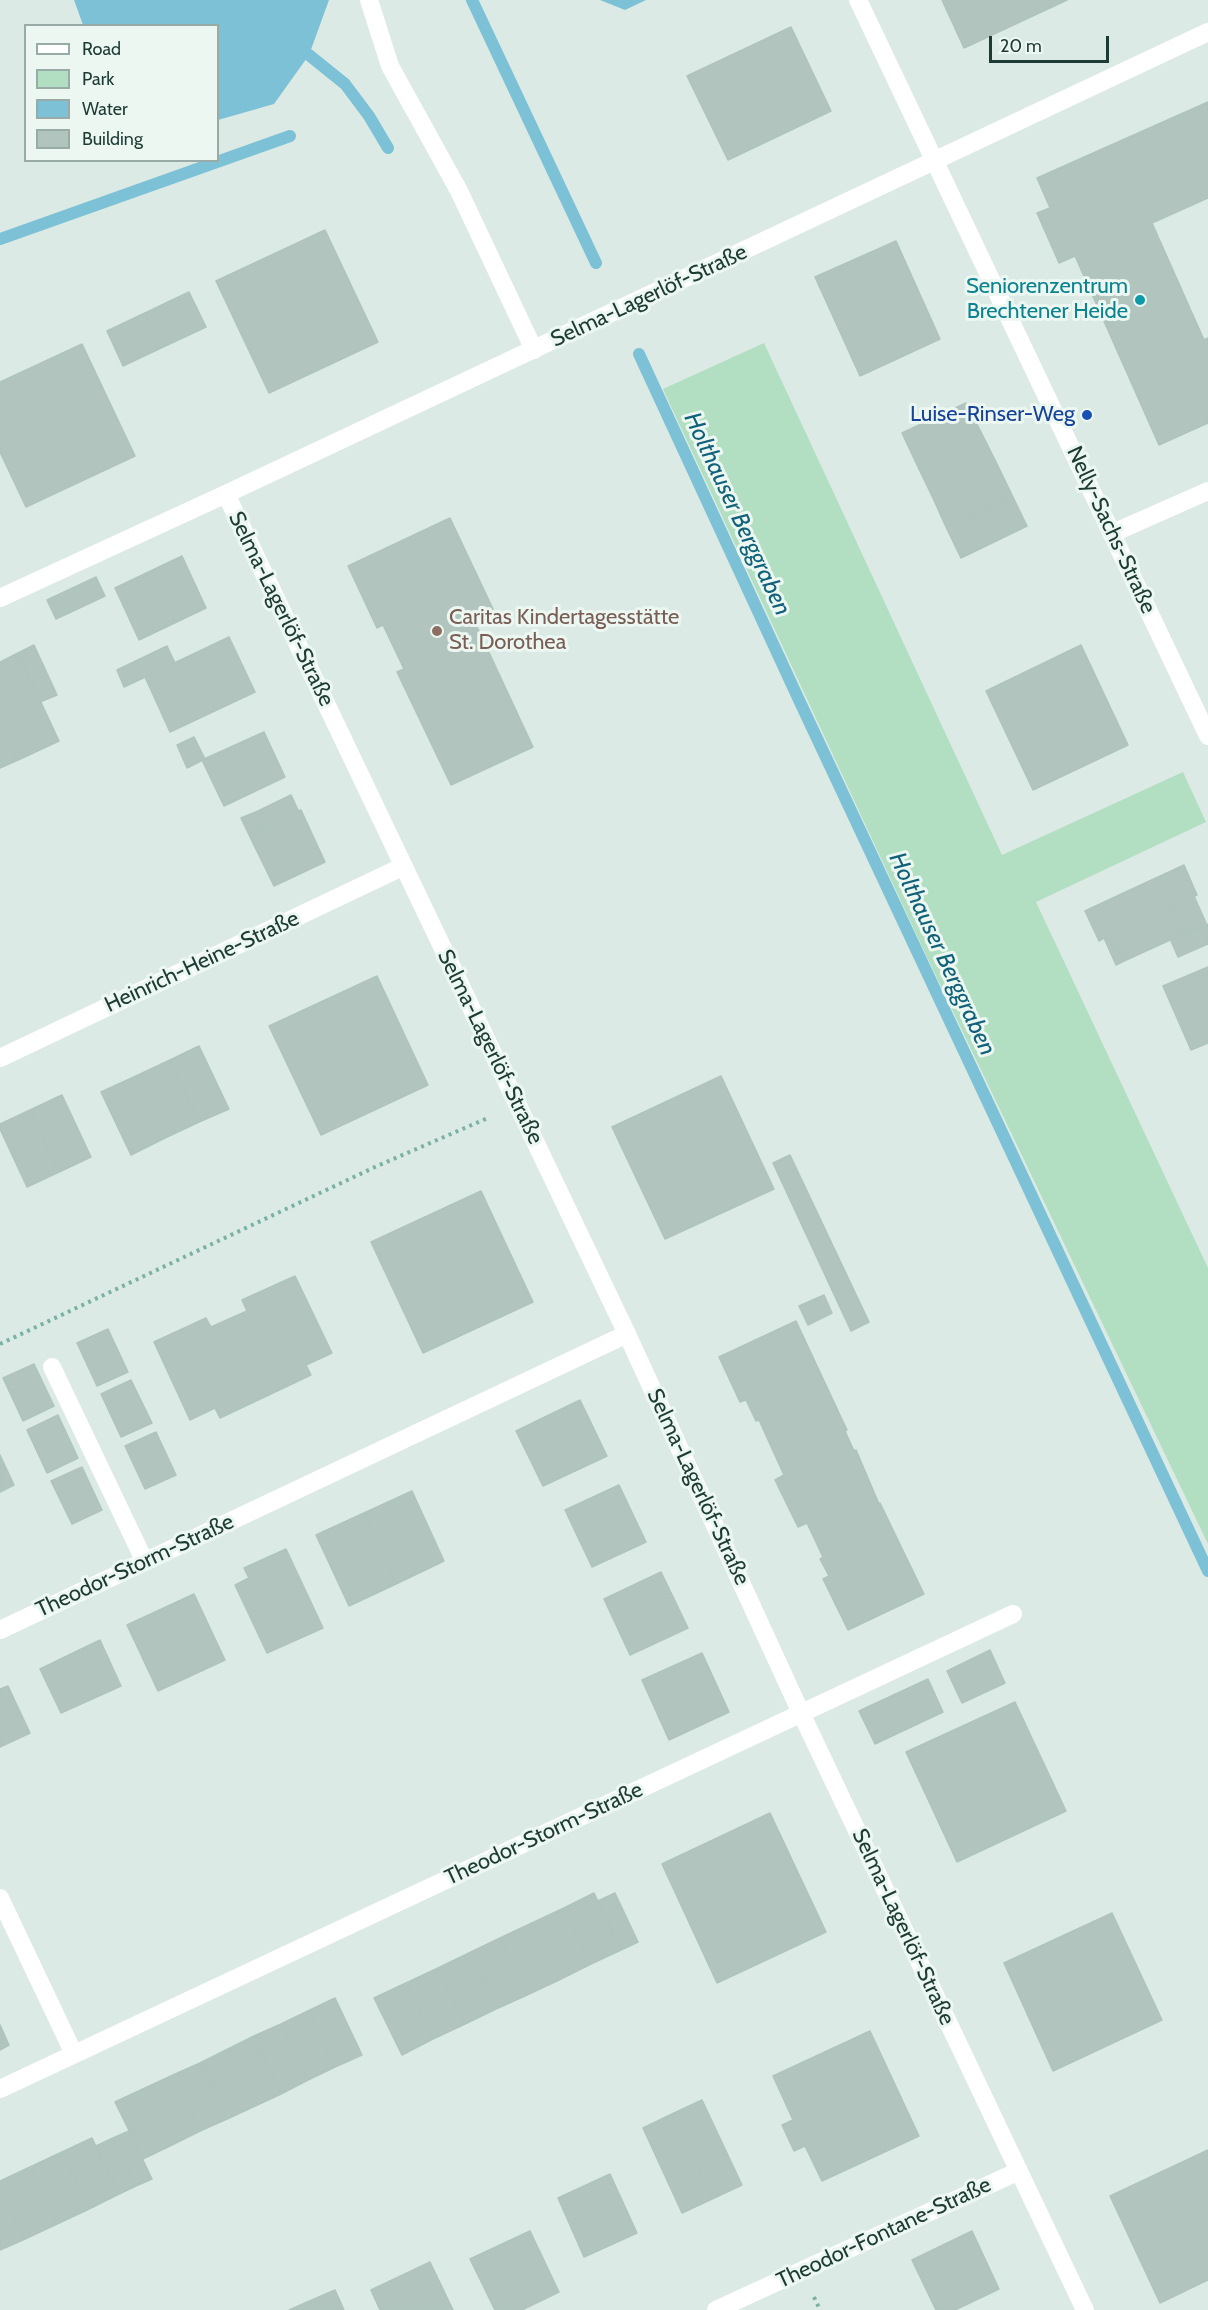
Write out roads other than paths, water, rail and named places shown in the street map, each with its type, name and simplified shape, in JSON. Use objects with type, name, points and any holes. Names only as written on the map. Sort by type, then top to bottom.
[{"type":"street","points":[[369,0],[390,66],[459,191],[534,350]]},
{"type":"street","name":"Nelly-Sachs-Straße","points":[[858,0],[1208,736]]},
{"type":"street","name":"Selma-Lagerlöf-Straße","points":[[1085,2310],[801,1713],[627,1334],[226,494],[1208,32]]},
{"type":"street","points":[[1113,533],[1208,490]]},
{"type":"street","points":[[0,598],[226,494]]},
{"type":"street","name":"Heinrich-Heine-Straße","points":[[0,1058],[404,866]]},
{"type":"street","name":"Theodor-Storm-Straße","points":[[0,1630],[627,1334]]},
{"type":"street","points":[[52,1367],[145,1562]]},
{"type":"street","name":"Theodor-Storm-Straße","points":[[0,2089],[1013,1614]]},
{"type":"street","points":[[0,1898],[74,2054]]},
{"type":"street","name":"Theodor-Fontane-Straße","points":[[716,2310],[1019,2171]]},
{"type":"water","points":[[74,0],[329,0],[309,55],[274,104],[219,120],[219,24],[83,24]]},
{"type":"water","points":[[600,0],[646,0],[625,10]]},
{"type":"waterway","name":"Holthauser Berggraben","points":[[472,0],[596,263]]},
{"type":"waterway","points":[[309,55],[345,84],[369,116],[388,148]]},
{"type":"waterway","points":[[219,161],[290,136]]},
{"type":"waterway","points":[[0,239],[217,162]]},
{"type":"waterway","name":"Holthauser Berggraben","points":[[639,354],[1208,1571]]},
{"type":"place","name":"Seniorenzentrum Brechtener Heide","points":[[1140,300]]},
{"type":"place","name":"Luise-Rinser-Weg","points":[[1087,415]]},
{"type":"place","name":"Caritas Kindertagesstätte St. Dorothea","points":[[437,631]]}]
